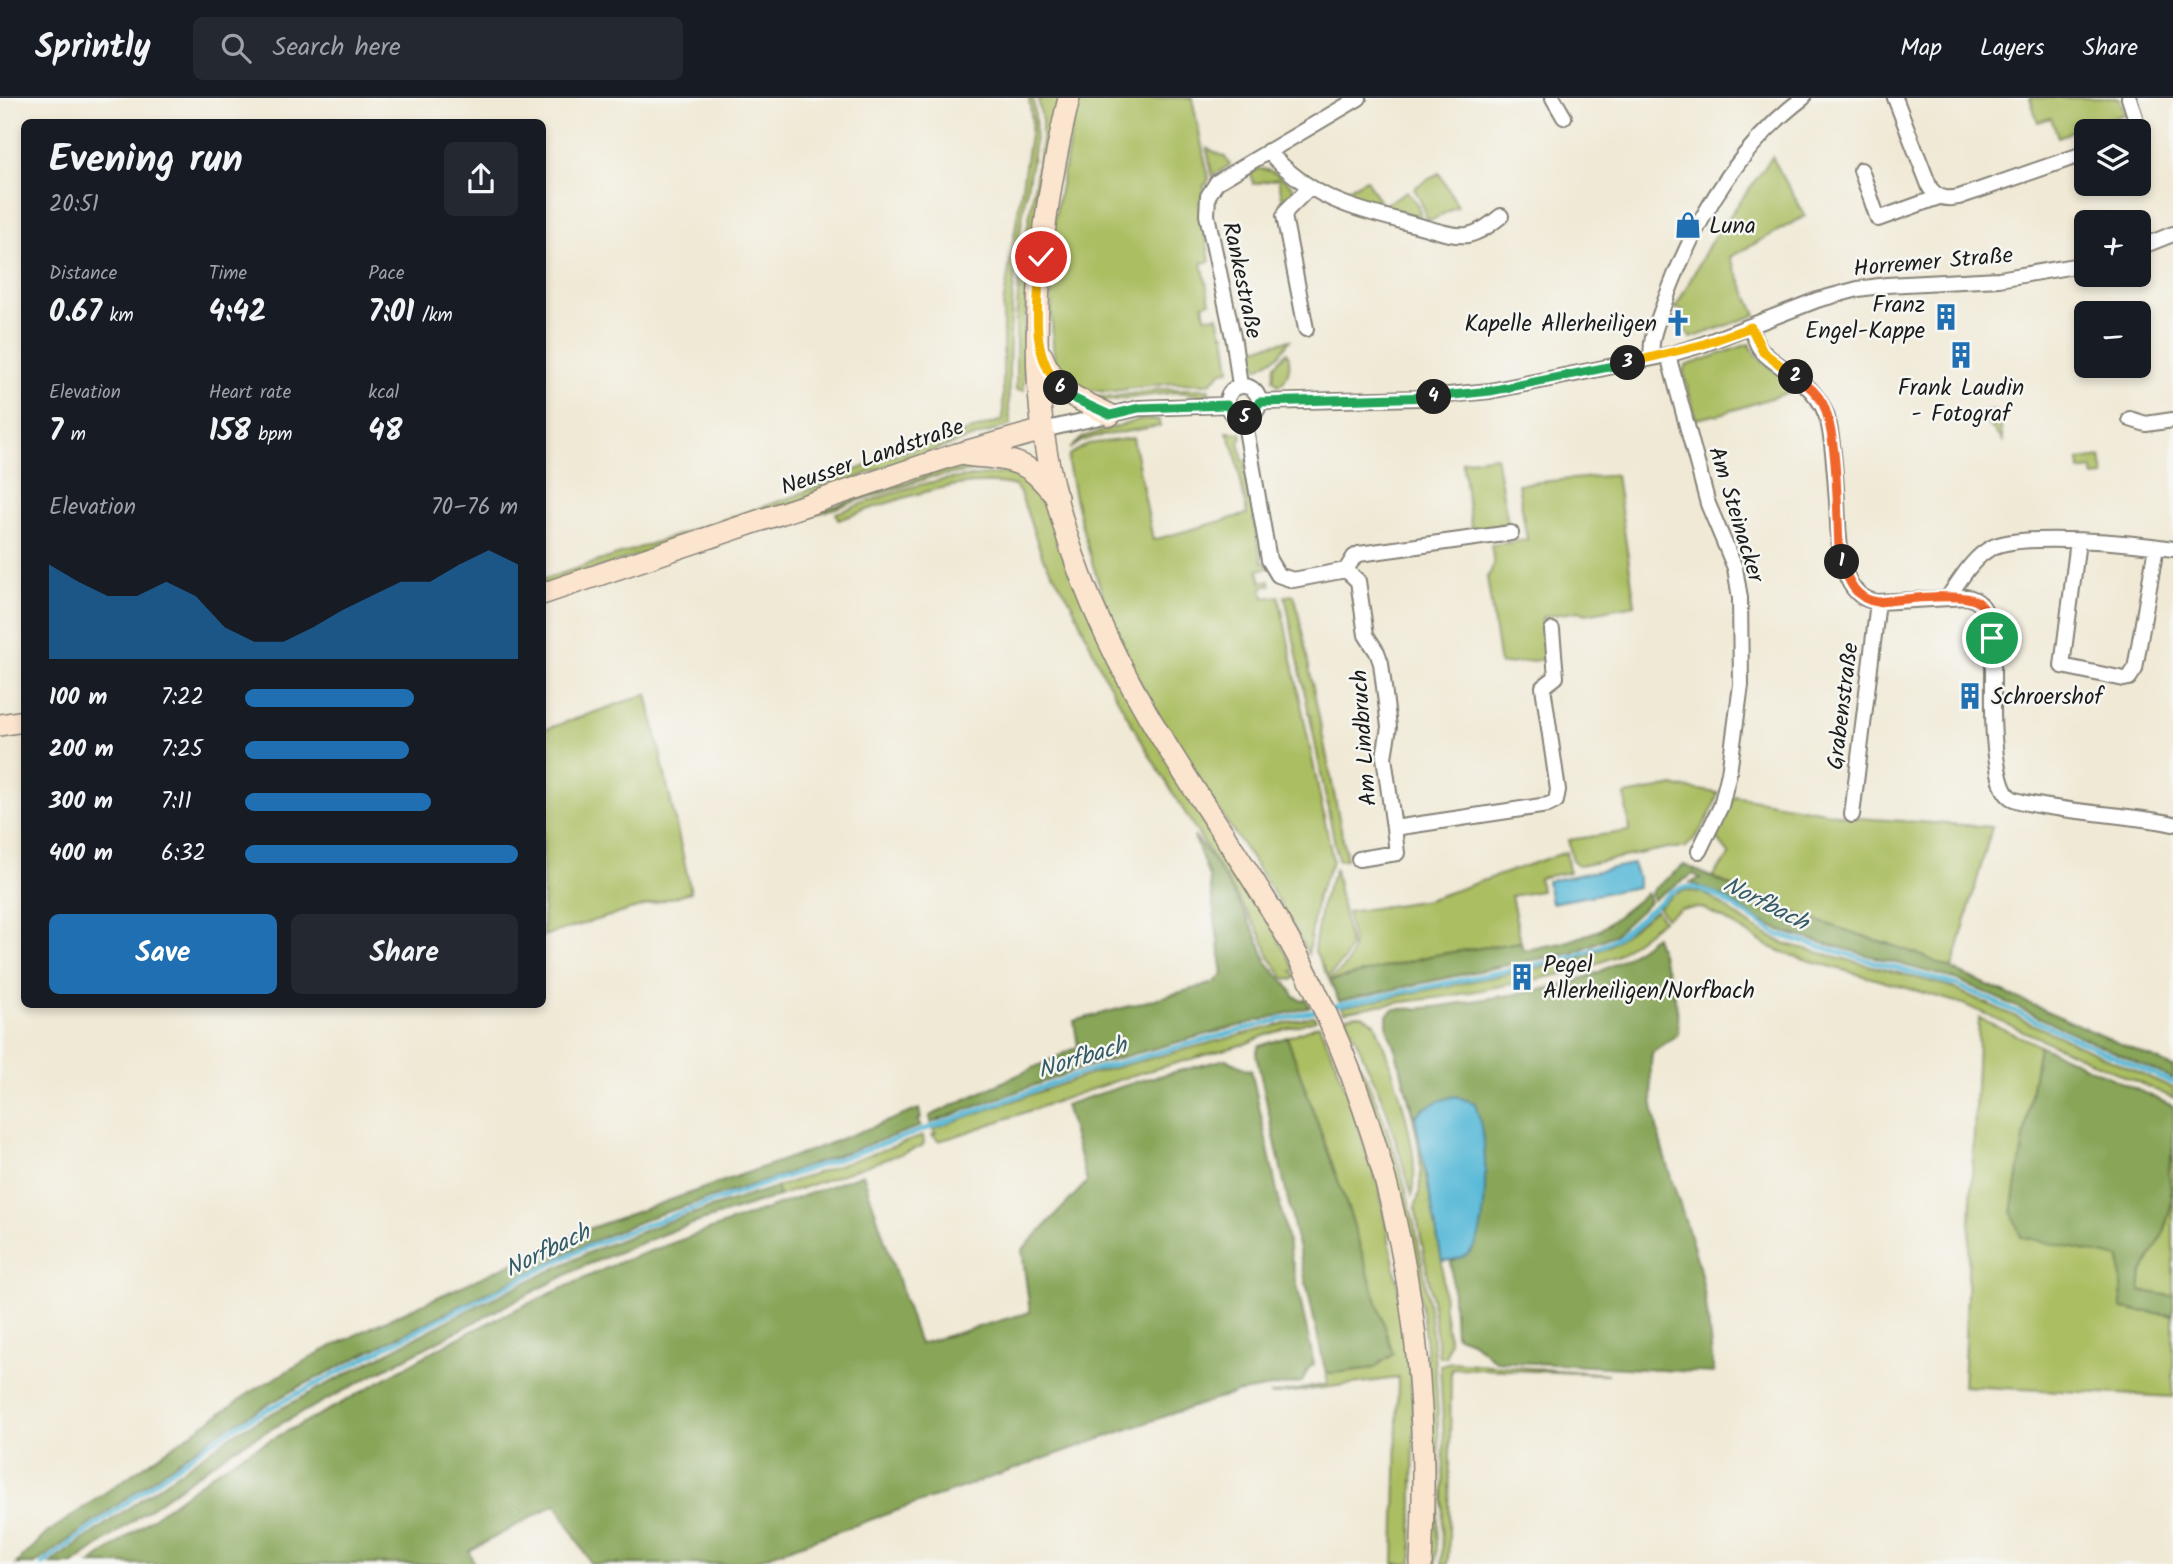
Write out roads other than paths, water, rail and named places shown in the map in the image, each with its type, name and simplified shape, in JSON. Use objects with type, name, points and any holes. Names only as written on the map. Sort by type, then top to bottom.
[{"type":"main road","points":[[1069,98],[1052,172],[1044,229],[1038,309],[1043,430],[1057,498],[1081,574],[1130,683],[1168,748],[1276,915],[1303,965],[1342,1050],[1379,1154],[1394,1208],[1410,1289],[1418,1353],[1423,1433],[1421,1564]]},
{"type":"main road","points":[[1038,344],[1051,376],[1065,393],[1110,415]]},
{"type":"main road","name":"Neusser Landstraße","points":[[546,593],[957,454],[1043,430]]},
{"type":"main road","points":[[957,454],[1017,463],[1032,471],[1057,498]]},
{"type":"main road","points":[[0,725],[21,722]]},
{"type":"street","name":"Rankestraße","points":[[1240,386],[1234,342],[1206,208],[1208,196],[1217,181],[1359,98]]},
{"type":"street","points":[[1553,98],[1564,117]]},
{"type":"street","points":[[1653,358],[1651,347],[1655,330],[1679,263],[1702,220],[1759,138],[1803,98]]},
{"type":"street","points":[[1895,98],[1930,188],[1939,197]]},
{"type":"street","points":[[2129,98],[2134,119]]},
{"type":"street","points":[[1268,151],[1309,188],[1350,207],[1466,235],[1477,232],[1501,216]]},
{"type":"street","points":[[1861,170],[1878,219],[1939,197],[1959,197],[2074,157]]},
{"type":"street","points":[[1306,329],[1284,216],[1309,188]]},
{"type":"street","points":[[2151,243],[2173,234]]},
{"type":"street","name":"Horremer Straße","points":[[1668,355],[1751,327],[1817,300],[1858,289],[1999,279],[2074,266]]},
{"type":"street","points":[[1751,327],[1763,352],[1805,383],[1822,401],[1830,426],[1842,560],[1857,593],[1868,600],[1878,602],[1968,597],[1976,600],[1984,609],[1993,657],[1994,741],[1999,772],[2008,795],[2036,805],[2132,816],[2173,824]]},
{"type":"street","points":[[1259,402],[1448,397],[1521,386],[1668,355]]},
{"type":"street","name":"Am Steinacker","points":[[1668,355],[1708,504],[1735,568],[1740,598],[1741,685],[1731,762],[1721,806],[1699,851]]},
{"type":"street","points":[[1240,386],[1255,391],[1259,402],[1255,412],[1244,418],[1233,415],[1227,405],[1228,394],[1240,386]]},
{"type":"street","name":"Neusser Landstraße","points":[[1043,430],[1139,408],[1227,405]]},
{"type":"street","points":[[1244,418],[1269,560],[1278,576],[1293,580],[1346,570],[1359,554],[1511,533]]},
{"type":"street","points":[[2130,419],[2146,424],[2173,420]]},
{"type":"street","points":[[1948,597],[1981,555],[1997,545],[2021,541],[2078,541],[2173,549]]},
{"type":"street","points":[[2078,541],[2062,666],[2124,679],[2133,674],[2156,547]]},
{"type":"street","name":"Am Lindbruch","points":[[1346,570],[1358,581],[1366,635],[1381,663],[1389,730],[1384,757],[1397,853],[1359,859]]},
{"type":"street","name":"Grabenstraße","points":[[1852,815],[1878,602]]},
{"type":"street","name":"Am Lindbruch","points":[[1394,828],[1550,805],[1556,801],[1558,790],[1543,687],[1556,677],[1552,630]]},
{"type":"water","points":[[1633,864],[1638,887],[1551,903],[1547,881]]},
{"type":"water","points":[[1455,1096],[1475,1103],[1482,1130],[1485,1169],[1483,1216],[1477,1242],[1472,1250],[1458,1259],[1442,1261],[1415,1117],[1438,1101]]},
{"type":"waterway","name":"Norfbach","points":[[1329,1007],[1574,957],[1616,938],[1673,891],[1684,887],[1716,895],[1778,935],[1957,985],[2173,1083]]},
{"type":"waterway","name":"Norfbach","points":[[42,1564],[209,1443],[240,1424],[436,1321],[585,1248],[1085,1072],[1317,1010]]},
{"type":"place","name":"Luna","points":[[1688,225]]},
{"type":"place","name":"Franz Engel-Kappe","points":[[1946,317]]},
{"type":"place","name":"Kapelle Allerheiligen","points":[[1678,323]]},
{"type":"place","name":"Frank Laudin - Fotograf","points":[[1961,355]]},
{"type":"place","name":"Schroershof","points":[[1970,696]]},
{"type":"place","name":"Pegel Allerheiligen/Norfbach","points":[[1522,977]]}]
